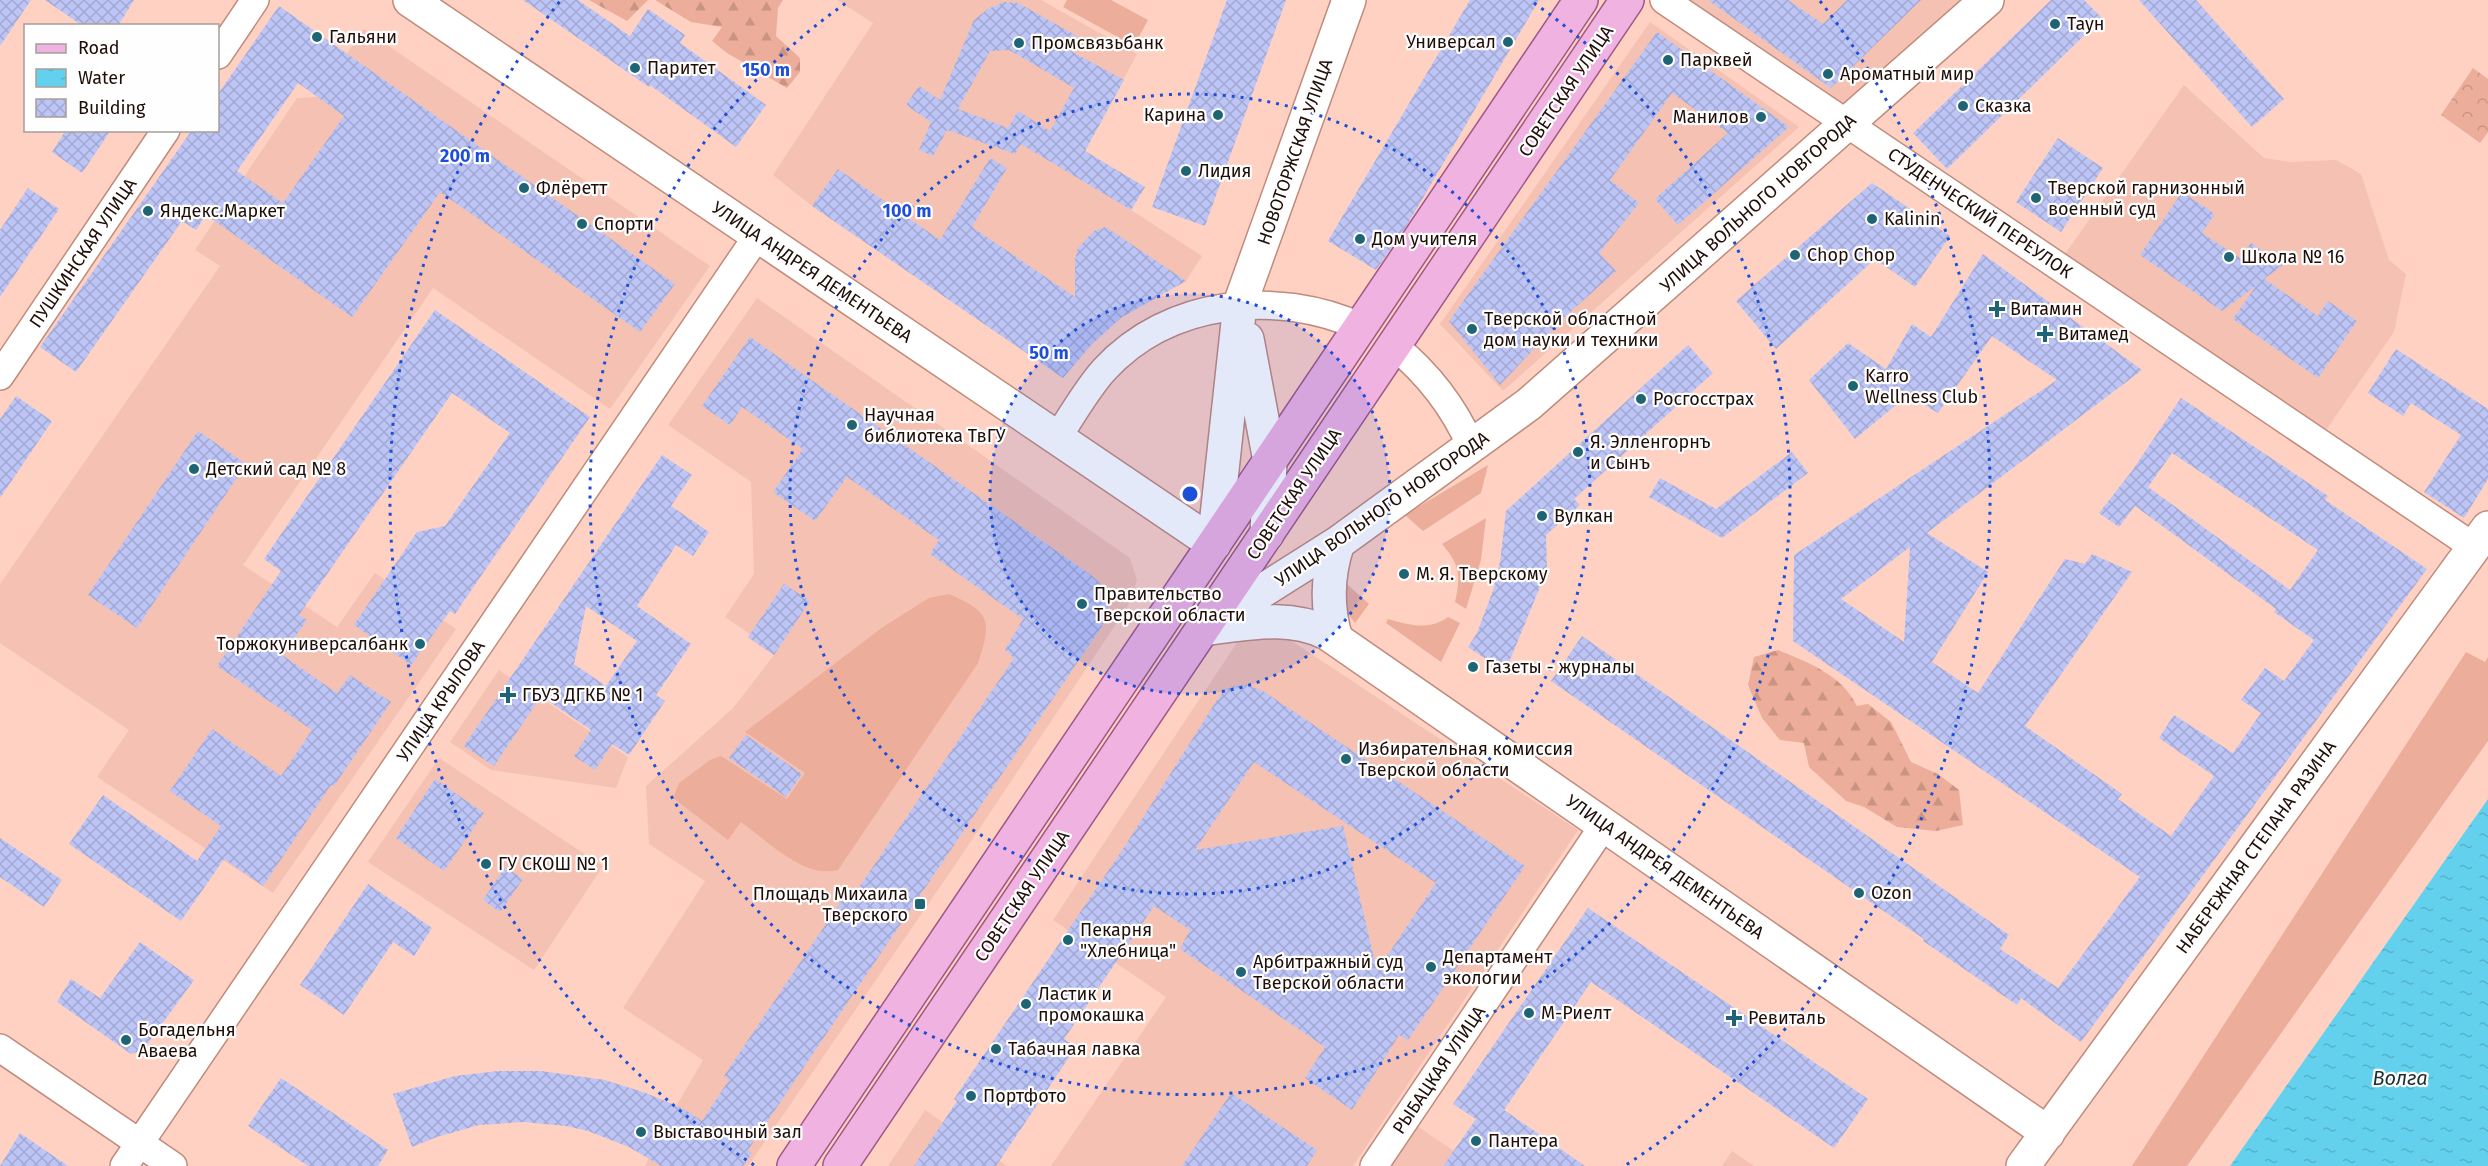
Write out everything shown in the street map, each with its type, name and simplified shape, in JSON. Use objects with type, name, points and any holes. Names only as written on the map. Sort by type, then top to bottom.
[{"type":"main road","name":"СОВЕТСКАЯ УЛИЦА","points":[[794,1166],[1581,0]]},
{"type":"main road","name":"СОВЕТСКАЯ УЛИЦА","points":[[840,1166],[1627,0]]},
{"type":"street","points":[[219,54],[255,0]]},
{"type":"street","name":"УЛИЦА АНДРЕЯ ДЕМЕНТЬЕВА","points":[[410,0],[1214,544]]},
{"type":"street","name":"НОВОТОРЖСКАЯ УЛИЦА","points":[[1214,544],[1240,304],[1348,0]]},
{"type":"street","name":"СТУДЕНЧЕСКИЙ ПЕРЕУЛОК","points":[[1664,0],[1848,124],[2481,538]]},
{"type":"street","name":"УЛИЦА ВОЛЬНОГО НОВГОРОДА","points":[[1202,629],[1338,543],[1472,448],[1529,404],[1987,0]]},
{"type":"street","name":"ПУШКИНСКАЯ УЛИЦА","points":[[0,376],[165,132]]},
{"type":"street","name":"УЛИЦА КРЫЛОВА","points":[[124,1166],[758,235]]},
{"type":"street","points":[[1057,438],[1103,371],[1127,350],[1155,332],[1184,319],[1240,304],[1299,307],[1335,316],[1361,327]]},
{"type":"street","points":[[1240,304],[1270,461],[1267,534]]},
{"type":"street","points":[[1394,346],[1422,371],[1442,394],[1458,419],[1472,448]]},
{"type":"street","name":"НАБЕРЕЖНАЯ СТЕПАНА РАЗИНА","points":[[2023,1166],[2481,538]]},
{"type":"street","points":[[1336,639],[1330,615],[1328,591],[1331,567],[1338,543]]},
{"type":"street","name":"УЛИЦА АНДРЕЯ ДЕМЕНТЬЕВА","points":[[1202,629],[1269,621],[1289,621],[1309,625],[1336,639],[2048,1133]]},
{"type":"street","name":"РЫБАЦКАЯ УЛИЦА","points":[[1374,1166],[1604,825]]},
{"type":"street","points":[[0,1048],[173,1166]]},
{"type":"shaded area","points":[[837,0],[1041,0],[1137,54],[1085,151],[1145,187],[1131,210],[1202,256],[1186,281],[1122,317],[1091,345],[1063,378],[812,206],[773,175],[873,23]]},
{"type":"shaded area","points":[[1673,0],[1962,0],[1841,113]]},
{"type":"shaded area","points":[[1650,22],[1799,127],[1503,391],[1440,324]]},
{"type":"shaded area","points":[[364,29],[710,266],[610,409],[433,288],[243,565],[337,627],[375,573],[456,629],[273,893],[97,777],[129,730],[0,643],[0,584],[220,266],[195,250],[297,98],[317,97]]},
{"type":"shaded area","name":"Школа № 16","points":[[2184,85],[2264,158],[2289,162],[2336,160],[2361,174],[2389,260],[2406,274],[2394,332],[2326,430],[2065,254]]},
{"type":"shaded area","points":[[757,298],[1130,558],[1137,580],[1128,606],[953,868],[748,1166],[645,1166],[664,1127],[703,1060],[623,1008],[705,881],[649,844],[646,786],[733,708],[774,655],[748,638],[750,634],[725,617],[754,574],[751,482],[668,425]]},
{"type":"shaded area","points":[[1278,632],[1578,830],[1353,1166],[1051,1166],[1166,997],[1053,920],[1240,638]]},
{"type":"shaded area","points":[[499,670],[628,757],[616,788],[491,770],[450,742]]},
{"type":"shaded area","name":"ГУ СКОШ № 1","points":[[439,758],[603,866],[534,970],[368,862]]},
{"type":"shaded area","points":[[925,1110],[1007,1166],[888,1166]]},
{"type":"shaded area","points":[[1413,1123],[1476,1166],[1383,1166]]},
{"type":"shaded area","points":[[1732,1151],[1754,1166],[1722,1166]]},
{"type":"green space","points":[[589,0],[648,0],[627,21]]},
{"type":"green space","points":[[655,0],[783,0],[778,8],[776,36],[800,58],[800,72],[787,88],[727,53],[712,41],[722,27],[691,22]]},
{"type":"green space","points":[[1067,0],[1111,0],[1148,20],[1134,46],[1063,7]]},
{"type":"green space","points":[[2473,68],[2488,79],[2488,132],[2480,143],[2441,115]]},
{"type":"green space","points":[[1488,465],[1481,493],[1423,531],[1405,515]]},
{"type":"green space","points":[[1486,518],[1481,560],[1466,609],[1455,602],[1458,571],[1456,564],[1442,544]]},
{"type":"green space","points":[[1339,577],[1369,604],[1355,623],[1346,611]]},
{"type":"green space","points":[[949,594],[973,606],[984,620],[985,637],[978,663],[838,870],[812,869],[799,864],[741,822],[728,840],[673,798],[679,783],[710,760],[721,756],[787,799],[805,773],[745,732],[883,627],[929,598]]},
{"type":"green space","points":[[1448,617],[1460,623],[1441,662],[1386,623],[1388,619],[1419,626],[1434,624]]},
{"type":"green space","points":[[1778,650],[1823,671],[1842,686],[1857,706],[1868,704],[1891,722],[1911,762],[1938,774],[1959,790],[1963,825],[1936,831],[1897,827],[1864,807],[1846,801],[1809,767],[1804,743],[1780,740],[1762,718],[1748,685],[1754,657]]},
{"type":"green space","points":[[2466,652],[2485,662],[2488,657],[2488,741],[2187,1166],[2132,1166]]},
{"type":"water","name":"Волга","points":[[2488,799],[2488,1166],[2230,1166]]},
{"type":"building","points":[[0,0],[31,0],[0,46]]},
{"type":"building","points":[[45,0],[134,0],[119,24],[80,24]]},
{"type":"building","points":[[523,0],[578,0],[630,36],[648,9],[685,35],[680,43],[766,105],[736,147],[650,85],[649,87]]},
{"type":"building","points":[[1227,0],[1286,0],[1205,226],[1152,207]]},
{"type":"building","points":[[1470,0],[1539,0],[1407,225],[1376,270],[1328,241]]},
{"type":"building","points":[[1708,0],[1788,0],[1823,24],[1847,0],[1921,0],[1831,88]]},
{"type":"building","points":[[2051,0],[2084,0],[2102,18],[1947,169],[1913,133]]},
{"type":"building","points":[[2139,0],[2196,0],[2284,99],[2252,127]]},
{"type":"building","points":[[1004,2],[1018,3],[1077,36],[1069,50],[1124,80],[1085,151],[1145,187],[1131,210],[1021,144],[1015,154],[947,130],[933,156],[919,150],[931,122],[906,105],[919,86],[940,100],[974,20],[988,9]],"holes":[[[1009,50],[1074,88],[1050,131],[1018,111],[1008,128],[958,109],[990,51]]]},
{"type":"building","points":[[279,6],[675,284],[640,332],[440,192],[352,317],[206,215],[196,230],[182,221],[76,372],[40,347],[191,132],[219,132],[219,93]],"holes":[[[298,83],[344,116],[283,203],[237,171]]]},
{"type":"building","points":[[1657,32],[1789,127],[1678,225],[1655,199],[1728,133],[1672,93],[1610,180],[1639,203],[1599,253],[1616,271],[1559,322],[1500,385],[1449,321]]},
{"type":"building","points":[[65,132],[110,132],[82,173],[52,152]]},
{"type":"building","points":[[2058,138],[2103,168],[2061,232],[2016,202]]},
{"type":"building","points":[[990,158],[1007,168],[972,227],[1075,297],[1075,260],[1078,248],[1094,231],[1106,227],[1186,281],[1122,317],[1091,345],[1063,378],[812,206],[838,169],[940,240]]},
{"type":"building","points":[[1872,183],[1950,236],[1915,287],[1875,259],[1776,349],[1736,301]]},
{"type":"building","points":[[28,188],[59,209],[0,297],[0,230]]},
{"type":"building","points":[[2182,192],[2215,214],[2202,233],[2240,258],[2251,243],[2283,265],[2264,279],[2318,316],[2328,301],[2357,321],[2318,378],[2233,319],[2256,286],[2222,311],[2140,255]]},
{"type":"building","points":[[1983,254],[2142,370],[1927,533],[1988,572],[1932,662],[1978,693],[2065,559],[2085,564],[2092,554],[2132,572],[2025,726],[2122,794],[2118,799],[2171,836],[2214,776],[2159,738],[2174,715],[2233,753],[2261,713],[2241,700],[2265,668],[2284,681],[2314,640],[2274,612],[2276,609],[2135,506],[2119,527],[2099,513],[2132,471],[2181,398],[2328,496],[2325,500],[2427,569],[2081,1042],[2021,998],[2017,1005],[1923,941],[1924,939],[1551,681],[1582,636],[2009,935],[2000,949],[2058,988],[2140,877],[1793,641],[1794,555],[2057,380],[1992,336],[1938,413],[1908,395],[1855,439],[1809,380],[1848,343],[1886,369],[1912,324],[1931,337]],"holes":[[[2172,453],[2318,550],[2290,590],[2148,487]],[[1910,547],[1904,642],[1841,599]]]},
{"type":"building","points":[[435,310],[590,417],[455,614],[450,611],[411,665],[354,625],[417,532],[445,526],[510,433],[452,393],[299,615],[307,620],[282,655],[337,693],[350,675],[391,702],[334,786],[331,785],[263,886],[224,859],[181,921],[69,844],[103,795],[197,861],[221,826],[170,791],[212,729],[281,776],[312,730],[217,666],[281,571],[264,559]]},
{"type":"building","points":[[750,337],[1091,575],[1103,586],[1108,598],[1108,612],[1102,626],[748,1150],[752,1153],[743,1166],[661,1166],[629,1147],[588,1131],[566,1126],[523,1122],[479,1125],[412,1147],[393,1094],[455,1076],[498,1071],[541,1071],[605,1080],[646,1093],[684,1109],[702,1121],[729,1080],[724,1076],[848,891],[854,895],[1014,658],[1005,650],[1023,619],[930,554],[939,540],[847,477],[815,521],[773,492],[803,449],[742,407],[730,425],[702,406]]},
{"type":"building","points":[[1688,345],[1713,373],[1574,499],[1580,505],[1546,535],[1547,570],[1505,672],[1468,647],[1477,633],[1494,588],[1500,562],[1506,511]]},
{"type":"building","points":[[2396,349],[2488,409],[2488,479],[2464,518],[2424,492],[2461,435],[2411,403],[2403,416],[2368,393]]},
{"type":"building","points":[[16,396],[52,421],[0,498],[0,419]]},
{"type":"building","points":[[198,431],[246,464],[137,628],[88,595]]},
{"type":"building","points":[[1792,452],[1808,473],[1722,538],[1649,497],[1660,478],[1716,509]]},
{"type":"building","points":[[662,455],[692,475],[671,506],[709,532],[693,556],[676,545],[637,606],[691,644],[656,695],[665,701],[629,755],[612,744],[595,770],[574,756],[591,730],[541,696],[494,766],[464,746]],"holes":[[[586,606],[637,641],[606,686],[574,664]]]},
{"type":"building","points":[[784,584],[810,601],[774,655],[748,637]]},
{"type":"building","points":[[1247,685],[1263,691],[1525,866],[1408,1040],[1399,1035],[1352,1110],[1305,1078],[1325,1047],[1180,949],[1190,930],[1154,906],[1064,1039],[1076,1047],[996,1166],[914,1166],[957,1101],[954,1099],[1125,846],[1215,703],[1224,690]],"holes":[[[1254,762],[1436,883],[1377,971],[1343,826],[1195,850]]]},
{"type":"building","points":[[746,735],[802,774],[786,797],[729,758]]},
{"type":"building","points":[[435,779],[484,813],[444,871],[396,838]]},
{"type":"building","points":[[0,838],[62,880],[44,907],[0,877]]},
{"type":"building","points":[[505,867],[523,879],[500,912],[483,900]]},
{"type":"building","points":[[368,884],[432,928],[414,956],[393,942],[344,1015],[300,985]]},
{"type":"building","points":[[1588,908],[1868,1099],[1834,1148],[1591,982],[1504,1110],[1585,1166],[1443,1166],[1476,1119],[1453,1104]]},
{"type":"building","points":[[140,942],[194,980],[143,1050],[131,1054],[57,1002],[71,979],[100,998]]},
{"type":"building","points":[[281,1078],[388,1150],[378,1166],[308,1166],[248,1126]]},
{"type":"building","points":[[1231,1093],[1317,1150],[1307,1166],[1182,1166]]},
{"type":"building","points":[[20,1133],[68,1166],[0,1166]]},
{"type":"place","name":"Таун","points":[[2055,24]]},
{"type":"place","name":"Гальяни","points":[[317,37]]},
{"type":"place","name":"Универсал","points":[[1508,42]]},
{"type":"place","name":"Промсвязьбанк","points":[[1019,43]]},
{"type":"place","name":"Парквей","points":[[1668,60]]},
{"type":"place","name":"Паритет","points":[[635,68]]},
{"type":"place","name":"Ароматный мир","points":[[1828,74]]},
{"type":"place","name":"Сказка","points":[[1963,106]]},
{"type":"place","name":"Карина","points":[[1218,115]]},
{"type":"place","name":"Манилов","points":[[1761,117]]},
{"type":"place","name":"Лидия","points":[[1186,171]]},
{"type":"place","name":"Флёретт","points":[[524,188]]},
{"type":"place","name":"Тверской гарнизонный военный суд","points":[[2036,198]]},
{"type":"place","name":"Яндекс.Маркет","points":[[148,211]]},
{"type":"place","name":"Kalinin","points":[[1872,219]]},
{"type":"place","name":"Спорти","points":[[582,224]]},
{"type":"place","name":"Дом учителя","points":[[1360,239]]},
{"type":"place","name":"Chop Chop","points":[[1795,255]]},
{"type":"place","name":"Школа № 16","points":[[2229,257]]},
{"type":"place","name":"Витамин","points":[[1997,309]]},
{"type":"place","name":"Тверской областной дом науки и техники","points":[[1472,329]]},
{"type":"place","name":"Витамед","points":[[2045,334]]},
{"type":"place","name":"Karro Wellness Club","points":[[1853,386]]},
{"type":"place","name":"Росгосстрах","points":[[1641,399]]},
{"type":"place","name":"Научная библиотека ТвГУ","points":[[852,425]]},
{"type":"place","name":"Я. Элленгорнъ и Сынъ","points":[[1578,452]]},
{"type":"place","name":"Детский сад № 8","points":[[194,469]]},
{"type":"place","name":"Вулкан","points":[[1542,516]]},
{"type":"place","name":"М. Я. Тверскому","points":[[1404,574]]},
{"type":"place","name":"Правительство Тверской области","points":[[1082,604]]},
{"type":"place","name":"Торжокуниверсалбанк","points":[[420,644]]},
{"type":"place","name":"Газеты - журналы","points":[[1473,667]]},
{"type":"place","name":"ГБУЗ ДГКБ № 1","points":[[508,695]]},
{"type":"place","name":"Избирательная комиcсия Тверской области","points":[[1346,759]]},
{"type":"place","name":"ГУ СКОШ № 1","points":[[486,864]]},
{"type":"place","name":"Ozon","points":[[1859,893]]},
{"type":"place","name":"Площадь Михаила Тверского","points":[[920,904]]},
{"type":"place","name":"Пекарня \"Хлебница\"","points":[[1068,940]]},
{"type":"place","name":"Департамент экологии","points":[[1431,967]]},
{"type":"place","name":"Арбитражный суд Тверской области","points":[[1241,972]]},
{"type":"place","name":"Ластик и промокашка","points":[[1026,1004]]},
{"type":"place","name":"М-Риелт","points":[[1529,1013]]},
{"type":"place","name":"Ревиталь","points":[[1734,1018]]},
{"type":"place","name":"Богадельня Аваева","points":[[126,1040]]},
{"type":"place","name":"Табачная лавка","points":[[996,1049]]},
{"type":"place","name":"Портфото","points":[[971,1096]]},
{"type":"place","name":"Выставочный зал","points":[[641,1132]]},
{"type":"place","name":"Пантера","points":[[1476,1141]]}]
